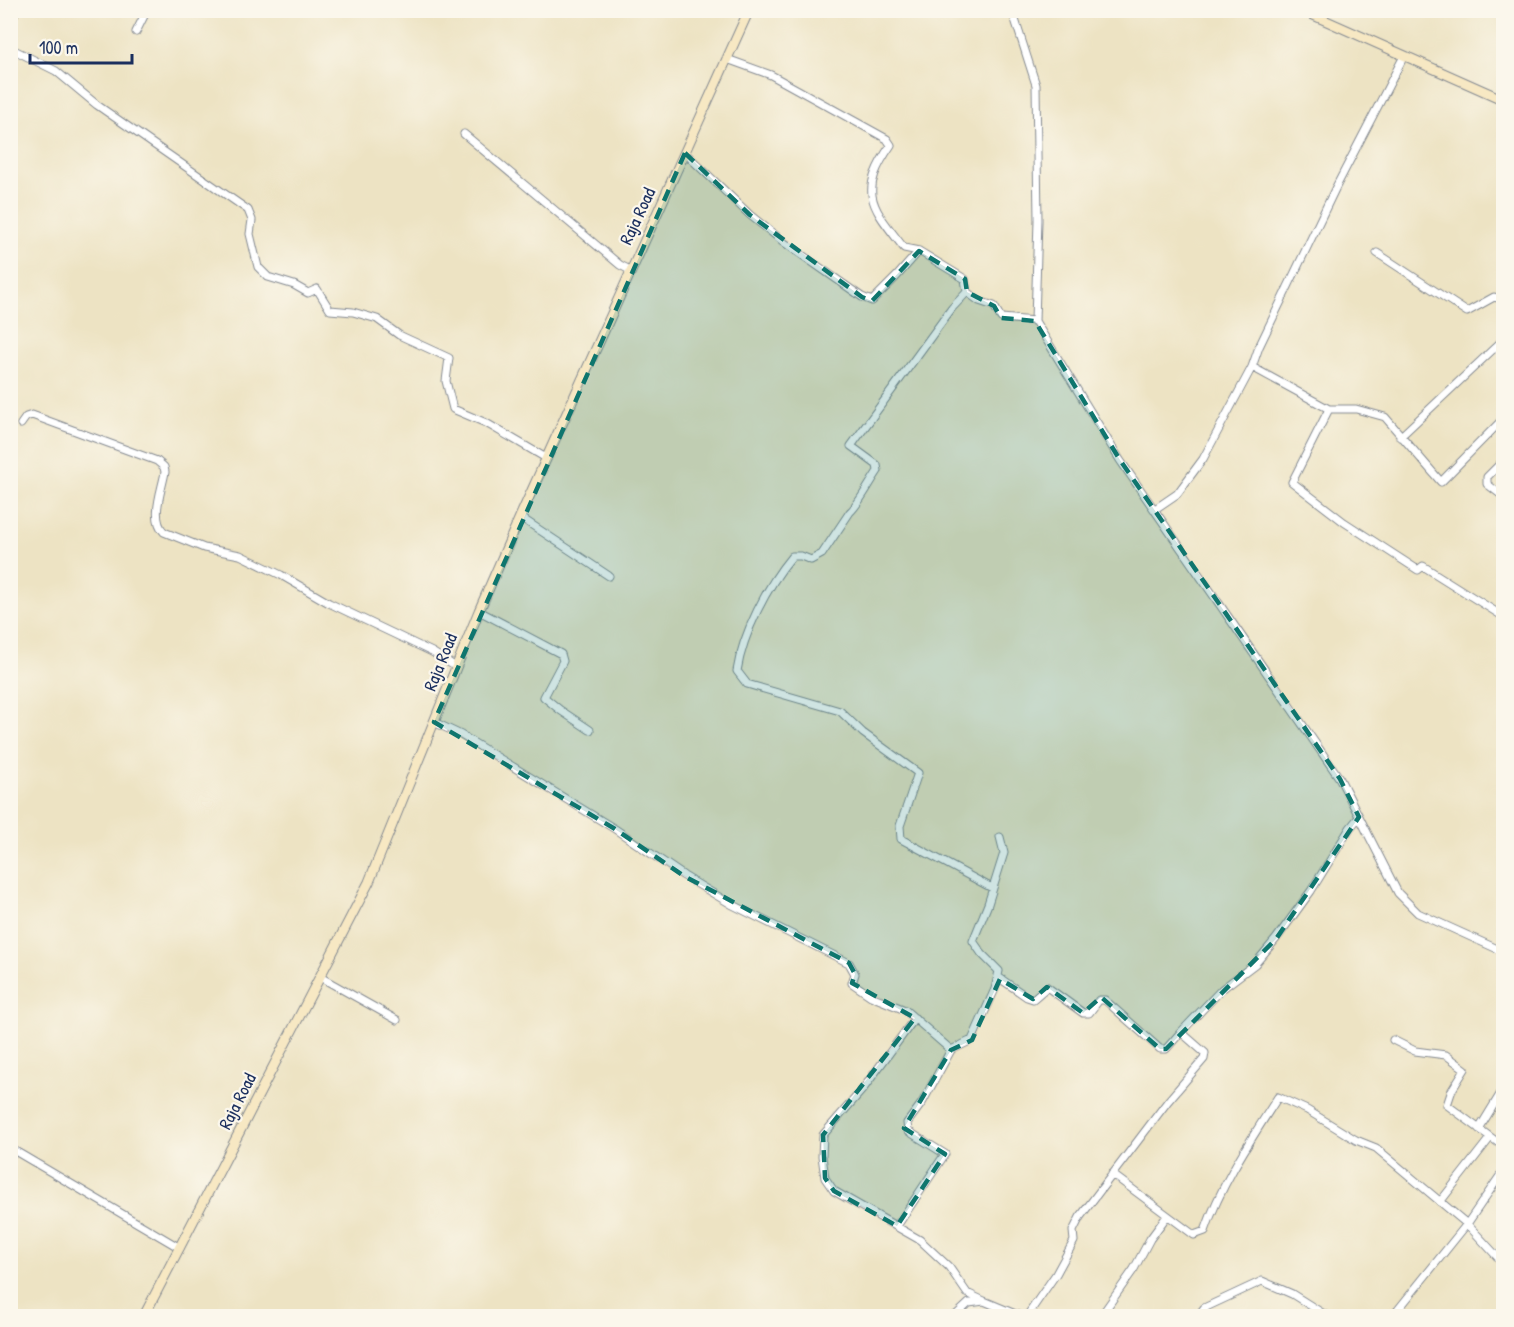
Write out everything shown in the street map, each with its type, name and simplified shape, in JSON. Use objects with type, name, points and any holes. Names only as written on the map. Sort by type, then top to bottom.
[{"type":"street","points":[[10,24],[16,10]]},
{"type":"street","points":[[136,32],[147,10]]},
{"type":"street","name":"Raja Road","points":[[144,1317],[369,882],[479,611],[630,270],[749,10]]},
{"type":"street","points":[[1012,10],[1036,85],[1038,220],[1035,321],[1120,460],[1340,779],[1398,893],[1418,913],[1503,952]]},
{"type":"street","points":[[1302,10],[1503,100]]},
{"type":"street","points":[[10,48],[56,71],[97,105],[248,210],[252,220],[250,234],[258,267],[268,277],[294,285],[308,293],[317,289],[330,310],[353,312],[377,319],[399,335],[449,358],[446,381],[453,409],[486,423],[546,458]]},
{"type":"street","points":[[1155,509],[1177,494],[1203,459],[1252,367],[1259,347],[1336,187],[1404,56]]},
{"type":"street","points":[[727,60],[771,75],[887,139],[891,145],[878,163],[871,186],[874,208],[904,248],[919,251],[965,279],[967,292],[979,301],[994,306],[1001,318],[1035,321]]},
{"type":"street","points":[[464,134],[620,265],[630,270]]},
{"type":"street","points":[[685,153],[750,216],[862,297],[872,301],[919,251]]},
{"type":"street","points":[[1377,253],[1467,312],[1494,297],[1503,300]]},
{"type":"street","points":[[967,292],[952,308],[851,446],[876,465],[878,471],[859,498],[856,507],[849,512],[822,554],[811,560],[801,556],[792,556],[782,567],[744,642],[737,671],[747,684],[840,711],[862,733],[918,773],[900,826],[901,839],[992,888]]},
{"type":"street","points":[[1401,437],[1503,339]]},
{"type":"street","points":[[1252,367],[1329,409],[1356,410],[1385,417],[1441,482],[1503,418]]},
{"type":"street","points":[[1329,409],[1292,482],[1344,522],[1418,570],[1423,566],[1503,617]]},
{"type":"street","points":[[21,424],[26,417],[32,415],[157,461],[164,467],[165,472],[157,518],[164,532],[204,548],[240,555],[281,575],[329,603],[432,652],[456,667]]},
{"type":"street","points":[[1503,460],[1487,477],[1487,484],[1503,497]]},
{"type":"street","points":[[520,517],[609,576]]},
{"type":"street","points":[[479,611],[561,654],[563,661],[544,697],[590,730]]},
{"type":"street","points":[[434,722],[461,735],[615,829],[684,876],[731,904],[849,963],[855,974],[852,983],[871,996],[905,1010],[951,1050]]},
{"type":"street","points":[[998,977],[1033,999],[1047,987],[1083,1013],[1089,1013],[1099,1000],[1105,1000],[1160,1049],[1166,1049],[1222,989],[1255,964],[1276,939],[1359,818]]},
{"type":"street","points":[[897,1226],[945,1154],[908,1131],[907,1124],[922,1103],[951,1050],[972,1040],[995,989],[999,971],[982,954],[974,941],[1004,853],[1000,837]]},
{"type":"street","points":[[320,977],[397,1020]]},
{"type":"street","points":[[915,1018],[863,1089],[823,1135],[822,1156],[825,1178],[834,1191],[920,1240],[949,1267],[967,1293],[1020,1317]]},
{"type":"street","points":[[1027,1317],[1056,1274],[1074,1241],[1073,1231],[1080,1217],[1168,1101],[1204,1059],[1205,1053],[1181,1032]]},
{"type":"street","points":[[1393,1040],[1415,1051],[1446,1054],[1465,1069],[1452,1090],[1447,1105],[1503,1147]]},
{"type":"street","points":[[1479,1130],[1503,1088]]},
{"type":"street","points":[[1112,1174],[1194,1235],[1204,1231],[1231,1170],[1278,1097],[1307,1110],[1356,1140],[1376,1148],[1467,1224],[1503,1263]]},
{"type":"street","points":[[1440,1202],[1490,1138]]},
{"type":"street","points":[[10,1148],[180,1248]]},
{"type":"street","points":[[1394,1317],[1467,1224],[1503,1170]]},
{"type":"street","points":[[1101,1317],[1167,1216]]},
{"type":"street","points":[[1198,1317],[1204,1308],[1262,1281],[1293,1294],[1327,1317]]},
{"type":"street","points":[[955,1317],[969,1303],[984,1301]]},
{"type":"highlighted area","points":[[685,153],[750,215],[862,297],[872,301],[919,251],[965,279],[967,292],[994,306],[1001,318],[1035,321],[1120,460],[1340,779],[1359,817],[1276,939],[1166,1049],[1160,1049],[1101,997],[1083,1013],[1047,987],[1033,999],[1000,979],[972,1040],[951,1050],[904,1128],[945,1154],[897,1226],[834,1191],[825,1178],[823,1135],[915,1018],[852,983],[855,974],[849,963],[684,876],[615,829],[434,722]]}]
